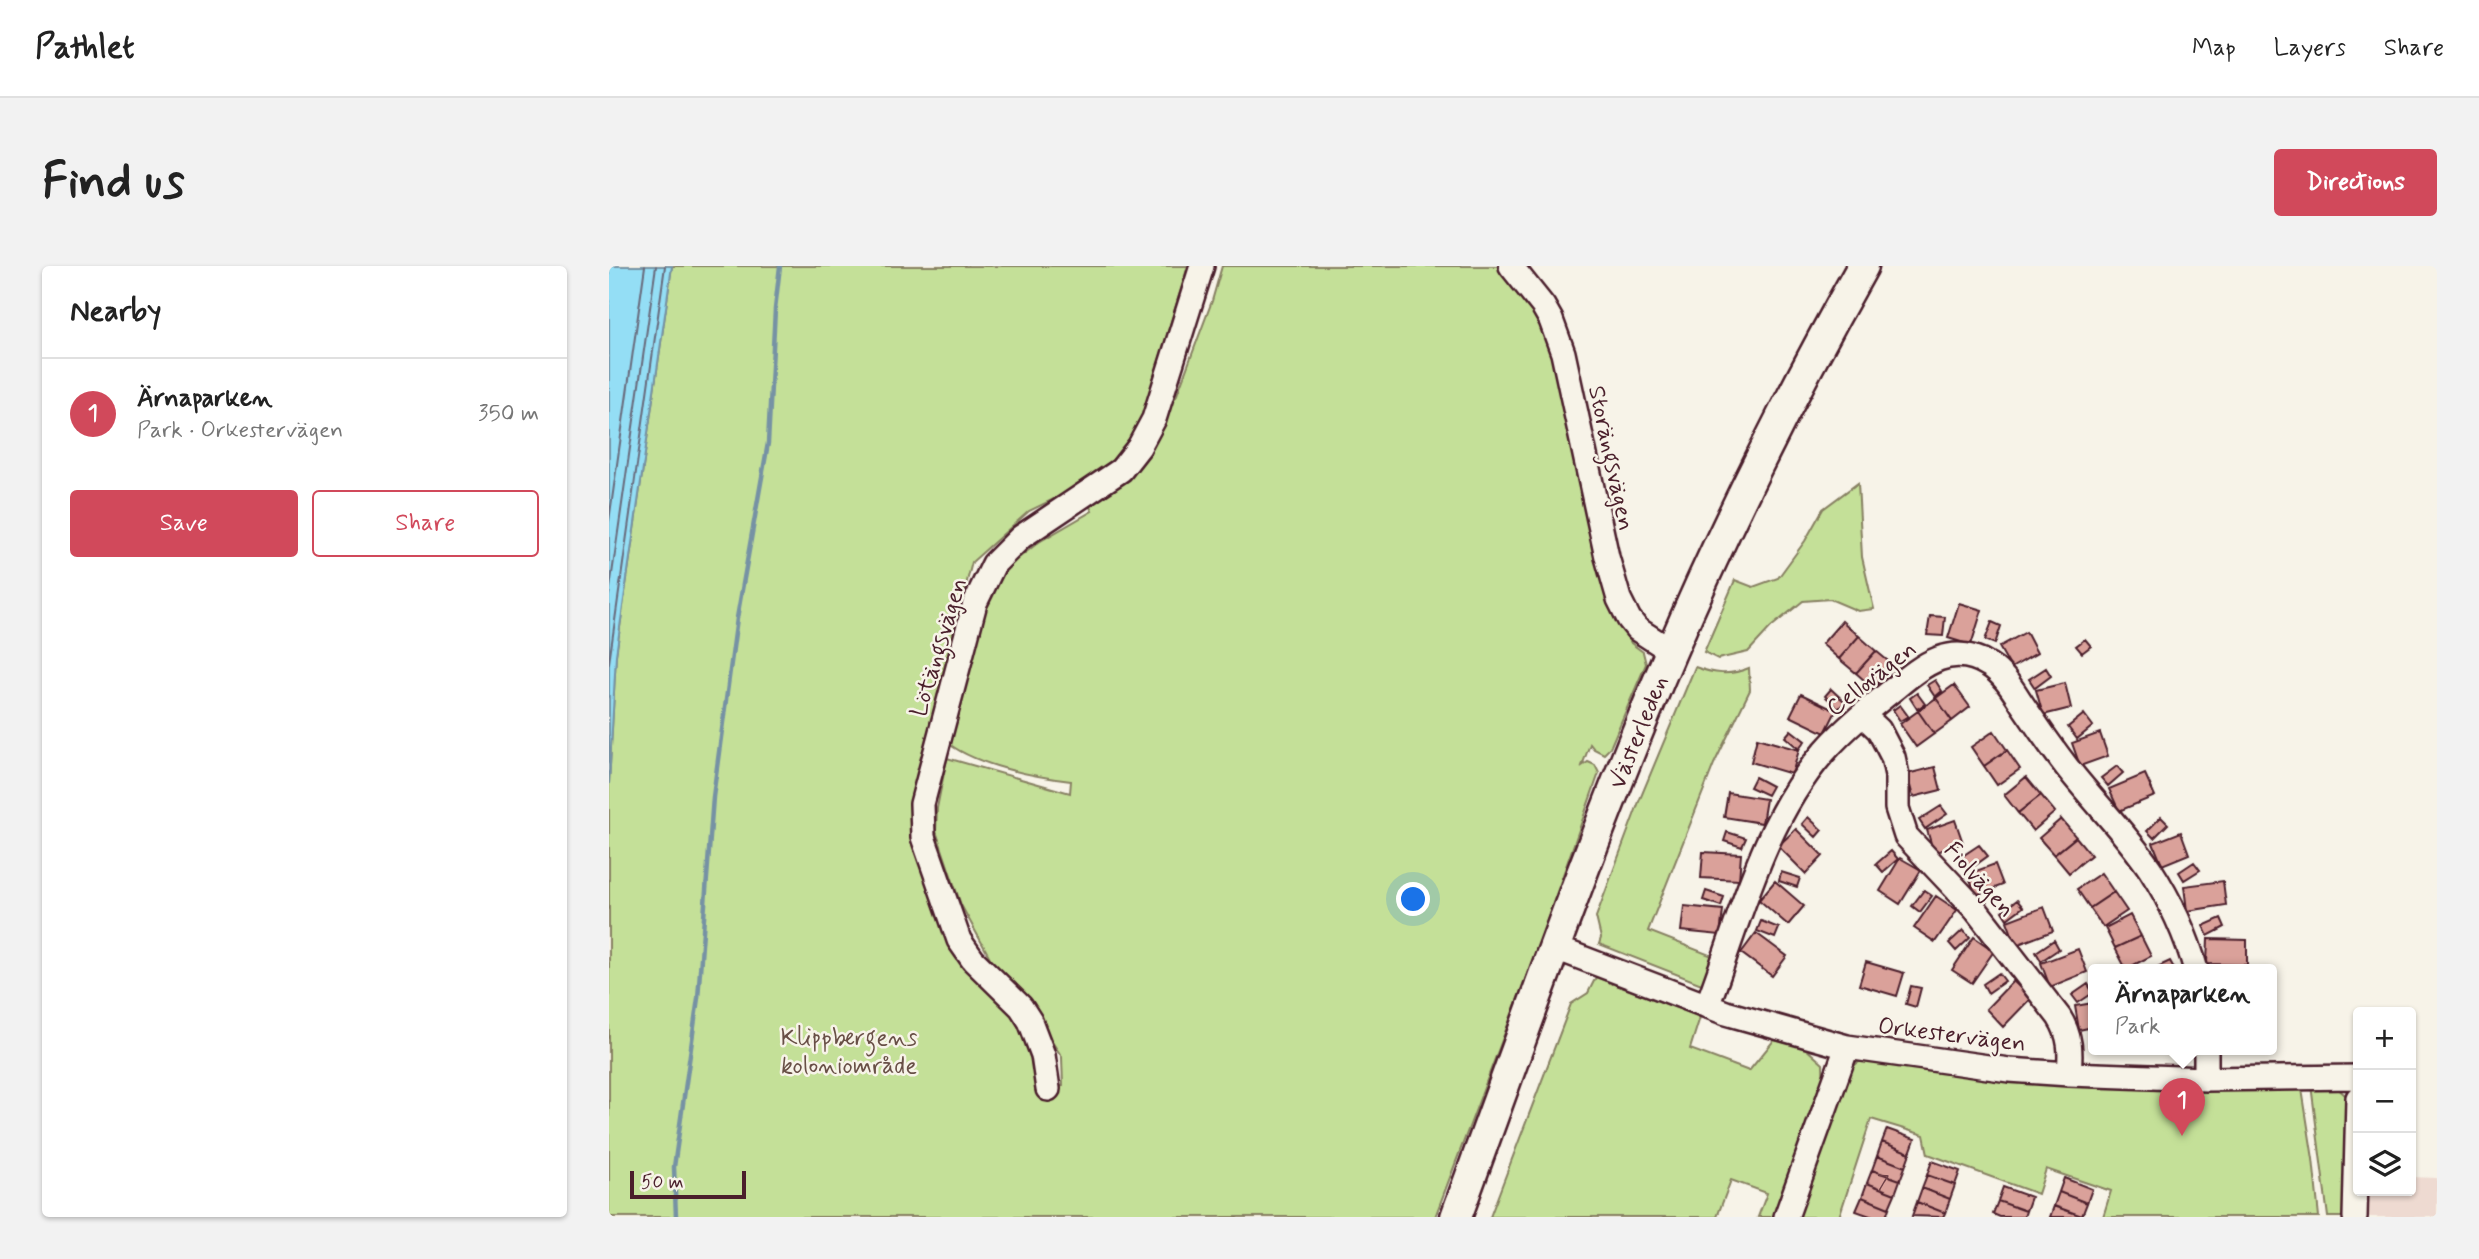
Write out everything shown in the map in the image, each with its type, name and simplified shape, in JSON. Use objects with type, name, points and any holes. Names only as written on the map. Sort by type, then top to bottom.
[{"type":"main road","name":"Västerleden","points":[[1456,1217],[1615,788],[1671,651],[1726,529],[1775,430],[1863,266]]},
{"type":"street","name":"Lötängsvägen","points":[[1048,1089],[1044,1055],[1030,1021],[1021,1007],[973,960],[959,940],[923,837],[922,804],[975,603],[989,571],[1021,537],[1121,470],[1131,460],[1154,419],[1202,266]]},
{"type":"street","name":"Storängsvägen","points":[[1511,266],[1543,306],[1563,353],[1607,556],[1619,598],[1629,620],[1637,629],[1671,651]]},
{"type":"street","name":"Cellovägen","points":[[1707,1006],[1772,832],[1794,793],[1823,754],[1863,715],[1929,662],[1956,655],[1976,658],[1989,665],[2005,680],[2054,751],[2148,867],[2179,923],[2194,964]]},
{"type":"street","name":"Fiolvägen","points":[[1863,715],[1879,730],[1893,757],[1897,775],[1897,808],[1906,836],[1976,910],[2059,1017],[2068,1034],[2071,1049],[2069,1074]]},
{"type":"street","name":"Orkestervägen","points":[[1556,948],[1726,1013],[1847,1047],[2009,1070],[2069,1074],[2206,1079],[2353,1077]]},
{"type":"street","points":[[1786,1217],[1847,1047]]},
{"type":"street","points":[[2206,1055],[2206,1079]]},
{"type":"street","points":[[2355,1217],[2357,1133]]},
{"type":"shaded area","points":[[2416,1177],[2437,1178],[2437,1217],[2359,1217],[2360,1196],[2416,1196]]},
{"type":"green space","name":"Klippbergens koloniområde","points":[[672,266],[1188,266],[1138,430],[1097,478],[1029,511],[972,562],[910,802],[910,831],[935,902],[1011,1013],[1028,1044],[1036,1087],[1063,1086],[1062,1057],[1024,999],[1000,976],[961,905],[936,831],[937,808],[947,758],[1070,793],[1071,781],[1041,777],[991,764],[949,744],[974,625],[1012,550],[1020,557],[1039,542],[1092,511],[1088,503],[1162,407],[1176,397],[1212,301],[1222,266],[1501,266],[1528,296],[1559,364],[1607,591],[1631,643],[1643,652],[1646,664],[1610,748],[1604,754],[1590,744],[1582,766],[1588,762],[1595,765],[1599,773],[1540,940],[1435,1217],[609,1217],[609,784],[616,655]]},
{"type":"green space","points":[[1858,483],[1862,557],[1874,609],[1858,611],[1830,599],[1803,601],[1771,627],[1748,652],[1718,659],[1704,652],[1735,580],[1753,587],[1778,578],[1805,541],[1823,509]]},
{"type":"green space","points":[[1695,667],[1722,673],[1749,668],[1750,690],[1714,764],[1648,931],[1715,957],[1704,985],[1599,944],[1601,938],[1596,917],[1640,799]]},
{"type":"green space","points":[[1596,977],[1700,1017],[1690,1049],[1749,1071],[1774,1040],[1804,1047],[1823,1064],[1824,1088],[1777,1217],[1758,1217],[1767,1193],[1731,1180],[1717,1217],[1490,1217],[1571,1004],[1588,993]]},
{"type":"green space","points":[[1868,1057],[2160,1088],[2302,1089],[2319,1217],[2103,1217],[2111,1191],[2046,1169],[2038,1194],[1928,1154],[1924,1135],[1871,1119],[1839,1217],[1795,1217],[1848,1072]]},
{"type":"green space","points":[[2311,1085],[2337,1088],[2351,1100],[2347,1217],[2328,1217]]},
{"type":"water","points":[[609,266],[672,266],[616,655],[609,784]]},
{"type":"building","points":[[1959,603],[1982,610],[1971,645],[1948,638]]},
{"type":"building","points":[[1930,616],[1945,617],[1943,636],[1927,635]]},
{"type":"building","points":[[1842,621],[1859,636],[1839,659],[1822,644]]},
{"type":"building","points":[[1992,622],[2001,626],[1995,644],[1985,640]]},
{"type":"building","points":[[2026,632],[2037,653],[2011,668],[1999,647]]},
{"type":"building","points":[[1859,636],[1876,651],[1856,673],[1839,659]]},
{"type":"building","points":[[2085,639],[2091,646],[2082,653],[2076,646]]},
{"type":"building","points":[[1876,651],[1893,665],[1873,688],[1856,673]]},
{"type":"building","points":[[2046,668],[2051,676],[2035,688],[2029,679]]},
{"type":"building","points":[[1935,680],[1942,691],[1935,697],[1927,685]]},
{"type":"building","points":[[2065,683],[2071,708],[2043,715],[2036,690]]},
{"type":"building","points":[[1954,685],[1970,707],[1952,721],[1936,698]]},
{"type":"building","points":[[1831,689],[1845,702],[1838,709],[1825,696]]},
{"type":"building","points":[[1917,693],[1925,704],[1917,709],[1910,698]]},
{"type":"building","points":[[1801,694],[1836,711],[1825,733],[1790,716]]},
{"type":"building","points":[[1936,698],[1952,721],[1934,734],[1918,711]]},
{"type":"building","points":[[1900,705],[1908,716],[1900,721],[1893,710]]},
{"type":"building","points":[[1918,711],[1934,734],[1916,747],[1900,724]]},
{"type":"building","points":[[2084,714],[2093,726],[2077,739],[2068,727]]},
{"type":"building","points":[[1791,730],[1805,741],[1799,749],[1785,737]]},
{"type":"building","points":[[1994,731],[2007,750],[1984,766],[1971,747]]},
{"type":"building","points":[[2100,733],[2108,756],[2080,766],[2072,743]]},
{"type":"building","points":[[1757,738],[1799,750],[1792,774],[1751,762]]},
{"type":"building","points":[[2007,750],[2020,769],[1997,785],[1984,766]]},
{"type":"building","points":[[2117,766],[2123,773],[2108,786],[2101,778]]},
{"type":"building","points":[[1935,767],[1941,790],[1913,797],[1907,774]]},
{"type":"building","points":[[2145,774],[2155,796],[2119,811],[2109,789]]},
{"type":"building","points":[[1755,777],[1772,786],[1767,795],[1750,787]]},
{"type":"building","points":[[2026,777],[2041,795],[2018,813],[2004,795]]},
{"type":"building","points":[[1728,793],[1766,799],[1762,823],[1724,817]]},
{"type":"building","points":[[2041,795],[2055,812],[2033,831],[2018,813]]},
{"type":"building","points":[[1941,806],[1947,814],[1925,829],[1919,820]]},
{"type":"building","points":[[1808,817],[1822,830],[1816,837],[1802,824]]},
{"type":"building","points":[[2161,817],[2168,824],[2154,838],[2147,831]]},
{"type":"building","points":[[2061,819],[2076,837],[2054,855],[2039,838]]},
{"type":"building","points":[[1955,820],[1963,843],[1934,853],[1927,830]]},
{"type":"building","points":[[1796,829],[1823,856],[1806,874],[1778,846]]},
{"type":"building","points":[[1727,832],[1746,838],[1742,847],[1724,841]]},
{"type":"building","points":[[2181,832],[2189,854],[2162,865],[2153,843]]},
{"type":"building","points":[[2076,837],[2091,855],[2069,873],[2054,855]]},
{"type":"building","points":[[1979,845],[1988,856],[1970,869],[1961,857]]},
{"type":"building","points":[[1891,851],[1898,859],[1883,872],[1876,864]]},
{"type":"building","points":[[1703,852],[1741,854],[1739,880],[1701,878]]},
{"type":"building","points":[[1900,858],[1921,870],[1900,904],[1880,891]]},
{"type":"building","points":[[2194,862],[2200,870],[2184,880],[2179,872]]},
{"type":"building","points":[[1995,864],[2003,885],[1976,895],[1968,874]]},
{"type":"building","points":[[1781,872],[1800,878],[1797,887],[1779,881]]},
{"type":"building","points":[[2101,873],[2114,892],[2090,908],[2077,889]]},
{"type":"building","points":[[1775,881],[1804,906],[1788,925],[1759,900]]},
{"type":"building","points":[[2223,881],[2226,905],[2187,911],[2184,886]]},
{"type":"building","points":[[1924,890],[1932,896],[1920,912],[1912,906]]},
{"type":"building","points":[[1706,891],[1724,897],[1721,906],[1703,900]]},
{"type":"building","points":[[2114,892],[2127,911],[2103,927],[2090,908]]},
{"type":"building","points":[[1936,896],[1957,910],[1935,942],[1914,928]]},
{"type":"building","points":[[2017,900],[2023,907],[2007,919],[2002,911]]},
{"type":"building","points":[[1684,906],[1723,910],[1720,935],[1681,931]]},
{"type":"building","points":[[2044,907],[2053,931],[2016,945],[2007,921]]},
{"type":"building","points":[[2130,915],[2141,936],[2115,948],[2105,928]]},
{"type":"building","points":[[2221,918],[2225,927],[2208,936],[2203,926]]},
{"type":"building","points":[[1761,921],[1779,928],[1775,938],[1757,931]]},
{"type":"building","points":[[1963,930],[1970,938],[1956,951],[1949,943]]},
{"type":"building","points":[[1756,933],[1787,956],[1772,976],[1741,953]]},
{"type":"building","points":[[2141,936],[2151,956],[2136,964],[2123,964],[2115,948]]},
{"type":"building","points":[[1974,937],[1994,951],[1972,983],[1952,970]]},
{"type":"building","points":[[2208,939],[2247,940],[2247,964],[2207,964]]},
{"type":"building","points":[[2054,940],[2059,949],[2041,961],[2036,952]]},
{"type":"building","points":[[2078,949],[2087,972],[2050,987],[2041,963]]},
{"type":"building","points":[[1866,962],[1904,973],[1897,996],[1859,985]]},
{"type":"building","points":[[1999,973],[2005,981],[1988,993],[1983,984]]},
{"type":"building","points":[[2013,981],[2031,998],[2003,1027],[1986,1009]]},
{"type":"building","points":[[2088,984],[2088,996],[2078,1003],[2072,995]]},
{"type":"building","points":[[1911,986],[1921,988],[1916,1007],[1906,1004]]},
{"type":"building","points":[[2088,1004],[2088,1028],[2079,1030],[2075,1006]]},
{"type":"building","points":[[1887,1129],[1915,1139],[1910,1153],[1882,1142]]},
{"type":"building","points":[[1882,1142],[1910,1153],[1905,1167],[1877,1156]]},
{"type":"building","points":[[1877,1156],[1905,1167],[1900,1180],[1872,1170]]},
{"type":"building","points":[[1932,1161],[1960,1171],[1955,1185],[1927,1175]]},
{"type":"building","points":[[1872,1170],[1900,1180],[1895,1194],[1867,1183]]},
{"type":"building","points":[[1927,1175],[1955,1185],[1950,1199],[1922,1188]]},
{"type":"building","points":[[2064,1178],[2092,1189],[2087,1203],[2059,1192]]},
{"type":"building","points":[[1867,1183],[1895,1194],[1889,1208],[1862,1197]]},
{"type":"building","points":[[2003,1187],[2031,1197],[2026,1211],[1998,1201]]},
{"type":"building","points":[[1922,1188],[1950,1199],[1945,1213],[1917,1202]]},
{"type":"building","points":[[2059,1192],[2087,1203],[2082,1216],[2054,1206]]},
{"type":"building","points":[[1862,1197],[1889,1208],[1886,1217],[1873,1217],[1856,1211]]},
{"type":"building","points":[[1998,1201],[2026,1211],[2024,1217],[2000,1217],[1993,1214]]},
{"type":"building","points":[[1917,1202],[1945,1213],[1943,1217],[1912,1216]]},
{"type":"building","points":[[2054,1206],[2082,1216],[2082,1217],[2050,1217]]},
{"type":"waterway","points":[[676,1217],[674,1167],[698,998],[713,797],[737,618],[768,443],[780,266]]},
{"type":"place","name":"Ärnaparken","points":[[2182,1136]]}]
